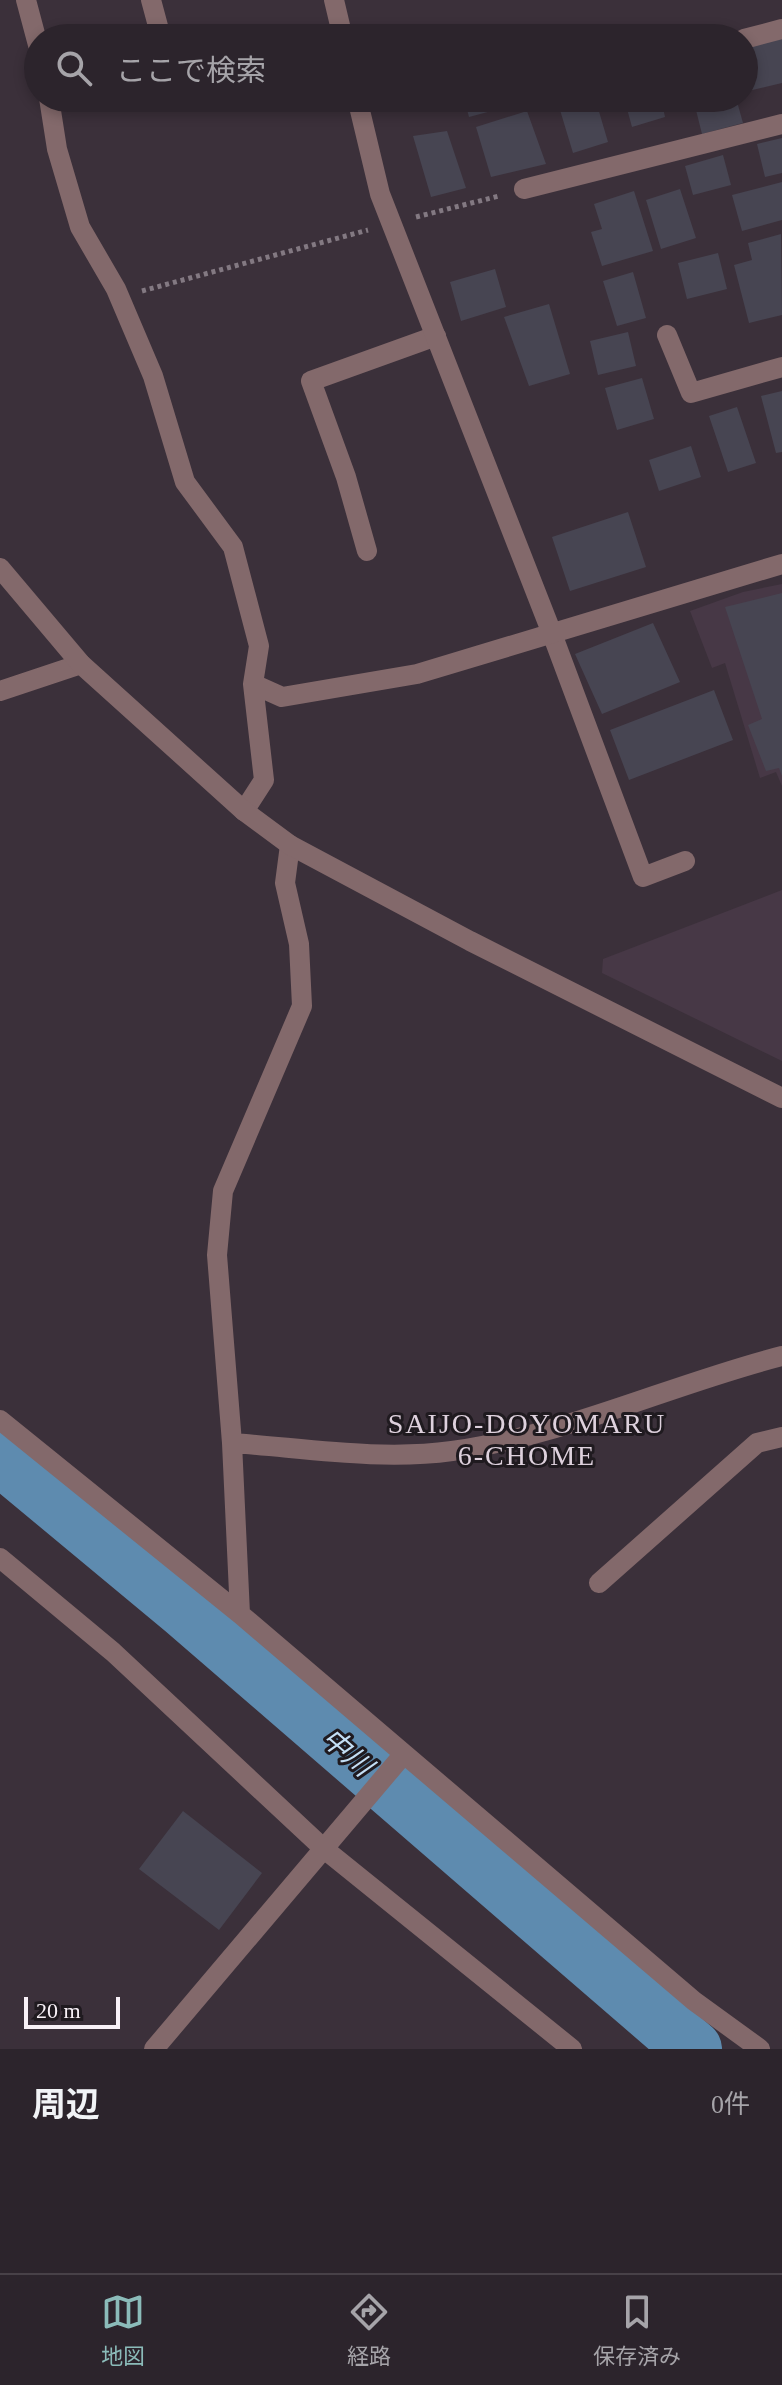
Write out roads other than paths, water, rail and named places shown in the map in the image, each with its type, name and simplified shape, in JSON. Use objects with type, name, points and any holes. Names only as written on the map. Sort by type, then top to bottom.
[{"type":"street","points":[[26,0],[32,24]]},
{"type":"street","points":[[151,0],[157,24]]},
{"type":"street","points":[[334,0],[340,24]]},
{"type":"street","points":[[758,35],[782,29]]},
{"type":"street","points":[[51,112],[57,149],[80,227],[120,298],[153,376],[185,482],[233,547],[259,646],[253,684],[264,780],[244,811]]},
{"type":"street","points":[[360,112],[380,194],[391,224],[551,631],[643,877],[685,861]]},
{"type":"street","points":[[524,189],[782,124]]},
{"type":"street","points":[[667,335],[691,393],[782,367]]},
{"type":"street","points":[[367,551],[346,477],[311,381],[436,336]]},
{"type":"street","points":[[253,684],[282,697],[417,674],[551,631],[782,564]]},
{"type":"street","points":[[0,568],[81,664],[244,811],[290,845],[470,941],[782,1098]]},
{"type":"street","points":[[0,691],[81,664]]},
{"type":"street","points":[[240,1614],[232,1443],[217,1255],[223,1191],[302,1006],[299,944],[285,883],[290,845]]},
{"type":"street","points":[[232,1443],[395,1454],[451,1451],[576,1420],[782,1356]]},
{"type":"street","points":[[0,1420],[240,1614],[399,1759],[694,2001],[760,2049]]},
{"type":"street","points":[[599,1583],[757,1443],[782,1437]]},
{"type":"street","points":[[0,1558],[572,2049]]},
{"type":"street","points":[[154,2049],[399,1759]]},
{"type":"waterway","name":"中川","points":[[0,1456],[184,1609],[693,2049]]},
{"type":"district","name":"SAIJO-DOYOMARU 6-CHOME","points":[[527,1439]]}]
